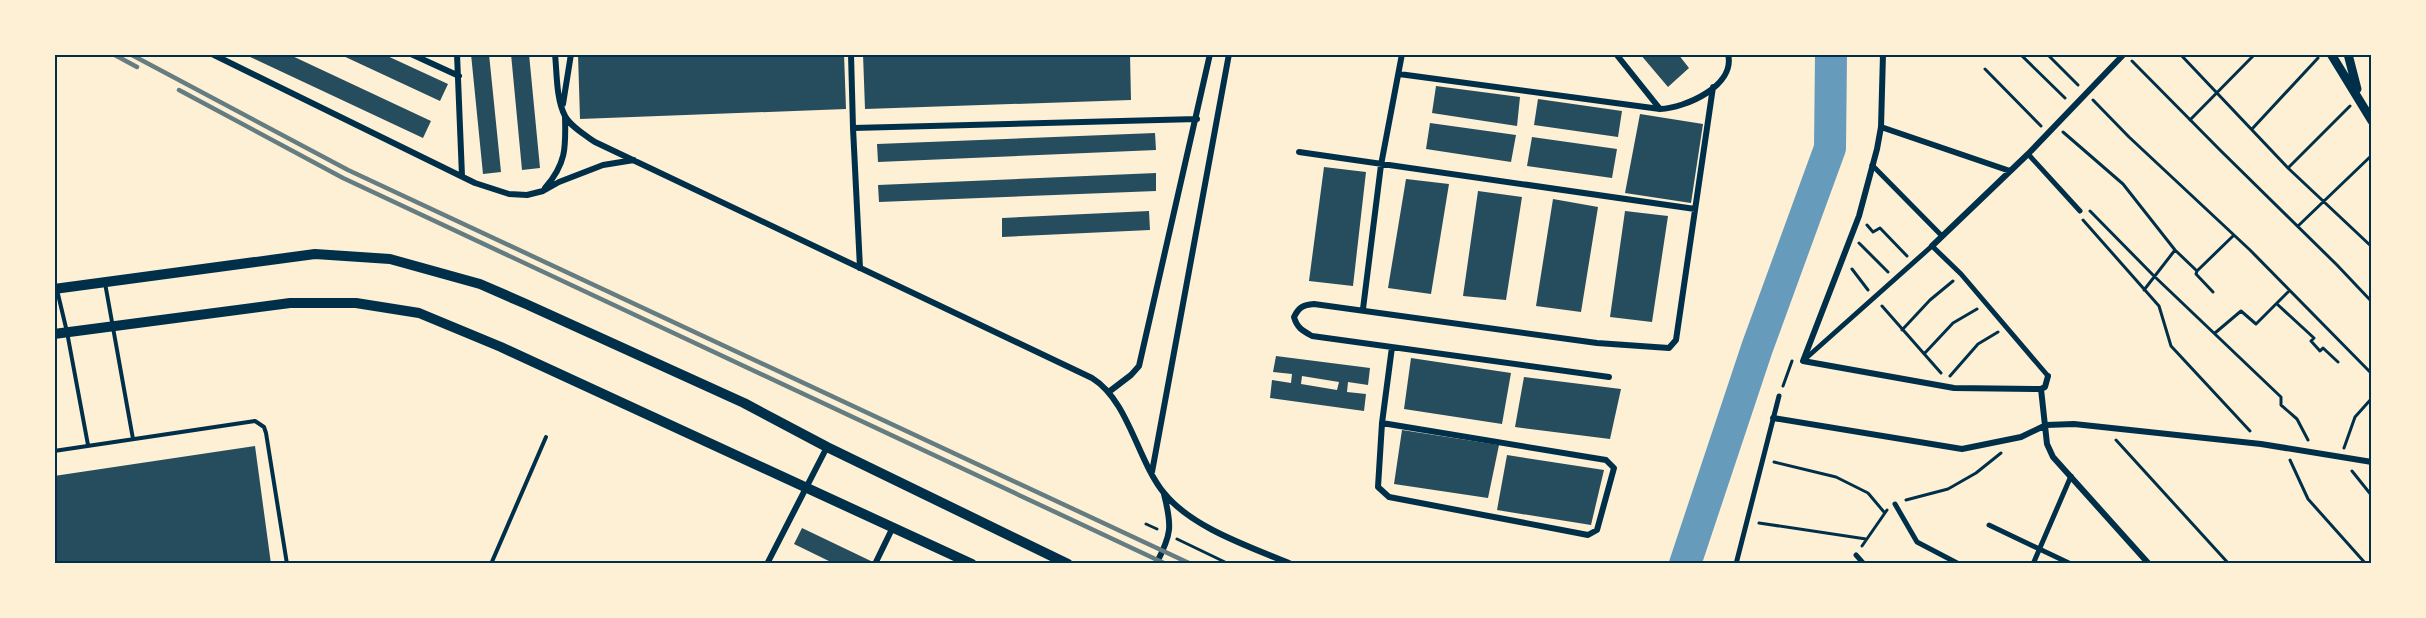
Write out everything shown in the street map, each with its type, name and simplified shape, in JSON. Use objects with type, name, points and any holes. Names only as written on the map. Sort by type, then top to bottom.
[{"type":"main road","points":[[55,289],[315,254],[390,259],[480,284],[744,403],[827,447],[1068,564]]},
{"type":"main road","points":[[54,334],[290,303],[356,303],[419,313],[501,347],[972,564]]},
{"type":"street","points":[[212,54],[462,176],[509,194],[527,195],[543,191],[559,182],[603,165],[635,160]]},
{"type":"street","points":[[411,54],[459,76]]},
{"type":"street","points":[[457,54],[462,176]]},
{"type":"street","points":[[543,191],[562,162],[566,147],[566,117],[555,54]]},
{"type":"street","points":[[563,107],[571,54]]},
{"type":"street","points":[[851,54],[860,268]]},
{"type":"street","points":[[1110,391],[1139,366],[1210,54]]},
{"type":"street","points":[[1152,472],[1229,54]]},
{"type":"street","points":[[1363,309],[1381,165],[1402,54]]},
{"type":"street","points":[[1616,54],[1660,110]]},
{"type":"street","points":[[1399,74],[1660,110],[1685,105],[1713,87],[1723,78],[1729,66],[1728,54]]},
{"type":"street","points":[[1803,361],[1859,216],[1881,127],[1883,54]]},
{"type":"street","points":[[1803,361],[1914,264],[2028,154],[2072,106],[2125,54]]},
{"type":"street","points":[[2331,54],[2372,121]]},
{"type":"street","points":[[2348,54],[2359,98]]},
{"type":"street","points":[[1609,377],[1312,336],[1296,324],[1294,317],[1298,309],[1304,305],[1314,304],[1597,343],[1669,348],[1676,340],[1713,87]]},
{"type":"street","points":[[566,117],[576,128],[595,142],[1092,378],[1110,391],[1164,493],[1170,535],[1156,564]]},
{"type":"street","points":[[853,128],[1197,119]]},
{"type":"street","points":[[1881,127],[2010,171]]},
{"type":"street","points":[[1299,152],[1695,209]]},
{"type":"street","points":[[2028,154],[2080,211]]},
{"type":"street","points":[[1872,165],[1942,236]]},
{"type":"street","points":[[1932,246],[1961,274],[2048,376],[2045,387],[2042,389],[2049,452],[2149,564]]},
{"type":"street","points":[[1382,423],[1606,460],[1614,468],[1597,530],[1588,535],[1389,497],[1378,487],[1382,423],[1392,347]]},
{"type":"street","points":[[1803,361],[1954,388],[2042,389]]},
{"type":"street","points":[[1736,564],[1779,396]]},
{"type":"street","points":[[1773,418],[1962,449],[2021,437],[2046,425],[2074,424],[2261,444],[2372,462]]},
{"type":"street","points":[[767,564],[827,447]]},
{"type":"street","points":[[2033,564],[2072,476]]},
{"type":"street","points":[[1164,493],[1183,510],[1234,541],[1291,564]]},
{"type":"street","points":[[1895,504],[1917,542],[1959,564]]},
{"type":"street","points":[[1989,525],[2071,564]]},
{"type":"street","points":[[875,564],[893,527]]},
{"type":"street","points":[[1856,555],[1864,564]]},
{"type":"lane","points":[[105,283],[134,439]]},
{"type":"lane","points":[[55,289],[68,332],[88,445]]},
{"type":"lane","points":[[54,451],[255,421],[267,433],[286,564]]},
{"type":"lane","points":[[491,564],[546,437]]},
{"type":"path","points":[[2020,54],[2072,106]]},
{"type":"path","points":[[2048,54],[2129,137],[2372,374]]},
{"type":"path","points":[[2125,54],[2372,302]]},
{"type":"path","points":[[2180,54],[2288,168],[2372,247]]},
{"type":"path","points":[[2190,120],[2255,54]]},
{"type":"path","points":[[2252,129],[2322,54]]},
{"type":"path","points":[[1985,69],[2047,132]]},
{"type":"path","points":[[2288,168],[2359,98]]},
{"type":"path","points":[[2055,125],[2123,183],[2175,250],[2197,271],[2196,274],[2213,292]]},
{"type":"path","points":[[2298,226],[2372,155]]},
{"type":"path","points":[[2261,444],[2171,346],[2159,306],[2081,217],[2080,211],[2091,211],[2154,276],[2281,397],[2281,405],[2297,419],[2314,452]]},
{"type":"path","points":[[1859,216],[1873,232],[1880,228],[1914,264]]},
{"type":"path","points":[[1852,235],[1896,280]]},
{"type":"path","points":[[2197,271],[2233,236]]},
{"type":"path","points":[[2144,290],[2175,250]]},
{"type":"path","points":[[1844,258],[1874,298],[1947,380],[1978,344],[2007,327]]},
{"type":"path","points":[[1902,330],[1930,300],[1961,274]]},
{"type":"path","points":[[2214,333],[2241,310],[2256,324],[2288,291]]},
{"type":"path","points":[[1924,354],[1953,323],[1987,304]]},
{"type":"path","points":[[2277,304],[2314,338],[2311,341],[2320,351],[2323,348],[2338,362]]},
{"type":"path","points":[[1779,396],[1791,361],[1803,361]]},
{"type":"path","points":[[2372,398],[2355,417],[2341,457],[2372,496]]},
{"type":"path","points":[[2104,428],[2229,564]]},
{"type":"path","points":[[1856,555],[1884,512],[1895,504],[1948,489],[1976,473],[2021,437]]},
{"type":"path","points":[[2284,448],[2308,499],[2366,564]]},
{"type":"path","points":[[1763,459],[1836,477],[1868,493],[1884,512]]},
{"type":"path","points":[[1748,521],[1866,539]]},
{"type":"path","points":[[1146,524],[1229,564]]},
{"type":"building","points":[[244,54],[288,54],[431,121],[423,138]]},
{"type":"building","points":[[339,54],[383,54],[448,84],[440,101]]},
{"type":"building","points":[[471,54],[489,54],[501,172],[483,174]]},
{"type":"building","points":[[511,54],[529,54],[540,168],[522,170]]},
{"type":"building","points":[[578,54],[844,54],[846,109],[580,119]]},
{"type":"building","points":[[863,54],[1130,54],[1131,100],[865,109]]},
{"type":"building","points":[[1640,54],[1678,54],[1689,68],[1668,87]]},
{"type":"building","points":[[1436,86],[1520,97],[1517,126],[1432,113]]},
{"type":"building","points":[[1538,99],[1622,111],[1618,137],[1534,125]]},
{"type":"building","points":[[1640,114],[1703,124],[1691,203],[1625,193]]},
{"type":"building","points":[[1430,123],[1516,135],[1511,162],[1426,149]]},
{"type":"building","points":[[1155,133],[1156,150],[878,162],[877,144]]},
{"type":"building","points":[[1532,137],[1617,149],[1612,178],[1527,166]]},
{"type":"building","points":[[1324,167],[1366,172],[1353,286],[1309,281]]},
{"type":"building","points":[[1156,173],[1156,191],[879,202],[878,185]]},
{"type":"building","points":[[1406,179],[1449,184],[1431,294],[1388,288]]},
{"type":"building","points":[[1478,191],[1522,197],[1506,300],[1463,296]]},
{"type":"building","points":[[1553,199],[1598,207],[1581,312],[1536,306]]},
{"type":"building","points":[[1149,211],[1150,230],[1002,237],[1002,218]]},
{"type":"building","points":[[1625,211],[1668,216],[1652,322],[1610,317]]},
{"type":"building","points":[[1276,356],[1370,368],[1368,385],[1348,382],[1347,392],[1366,394],[1364,411],[1270,398],[1272,380],[1291,383],[1292,374],[1273,372]],"holes":[[[1302,376],[1339,382],[1337,390],[1301,384]]]},
{"type":"building","points":[[1411,358],[1511,373],[1502,424],[1404,409]]},
{"type":"building","points":[[1524,377],[1621,389],[1610,439],[1515,427]]},
{"type":"building","points":[[1402,430],[1499,445],[1488,498],[1394,484]]},
{"type":"building","points":[[255,446],[271,564],[54,564],[54,476]]},
{"type":"building","points":[[1507,455],[1604,470],[1591,525],[1497,510]]},
{"type":"building","points":[[802,528],[873,562],[872,564],[835,564],[794,544]]},
{"type":"waterway","points":[[1685,564],[1757,348],[1830,148],[1831,54]]},
{"type":"railway","points":[[113,54],[137,67]]},
{"type":"railway","points":[[130,54],[348,170],[1191,564]]},
{"type":"railway","points":[[179,90],[343,178],[1166,564]]}]
